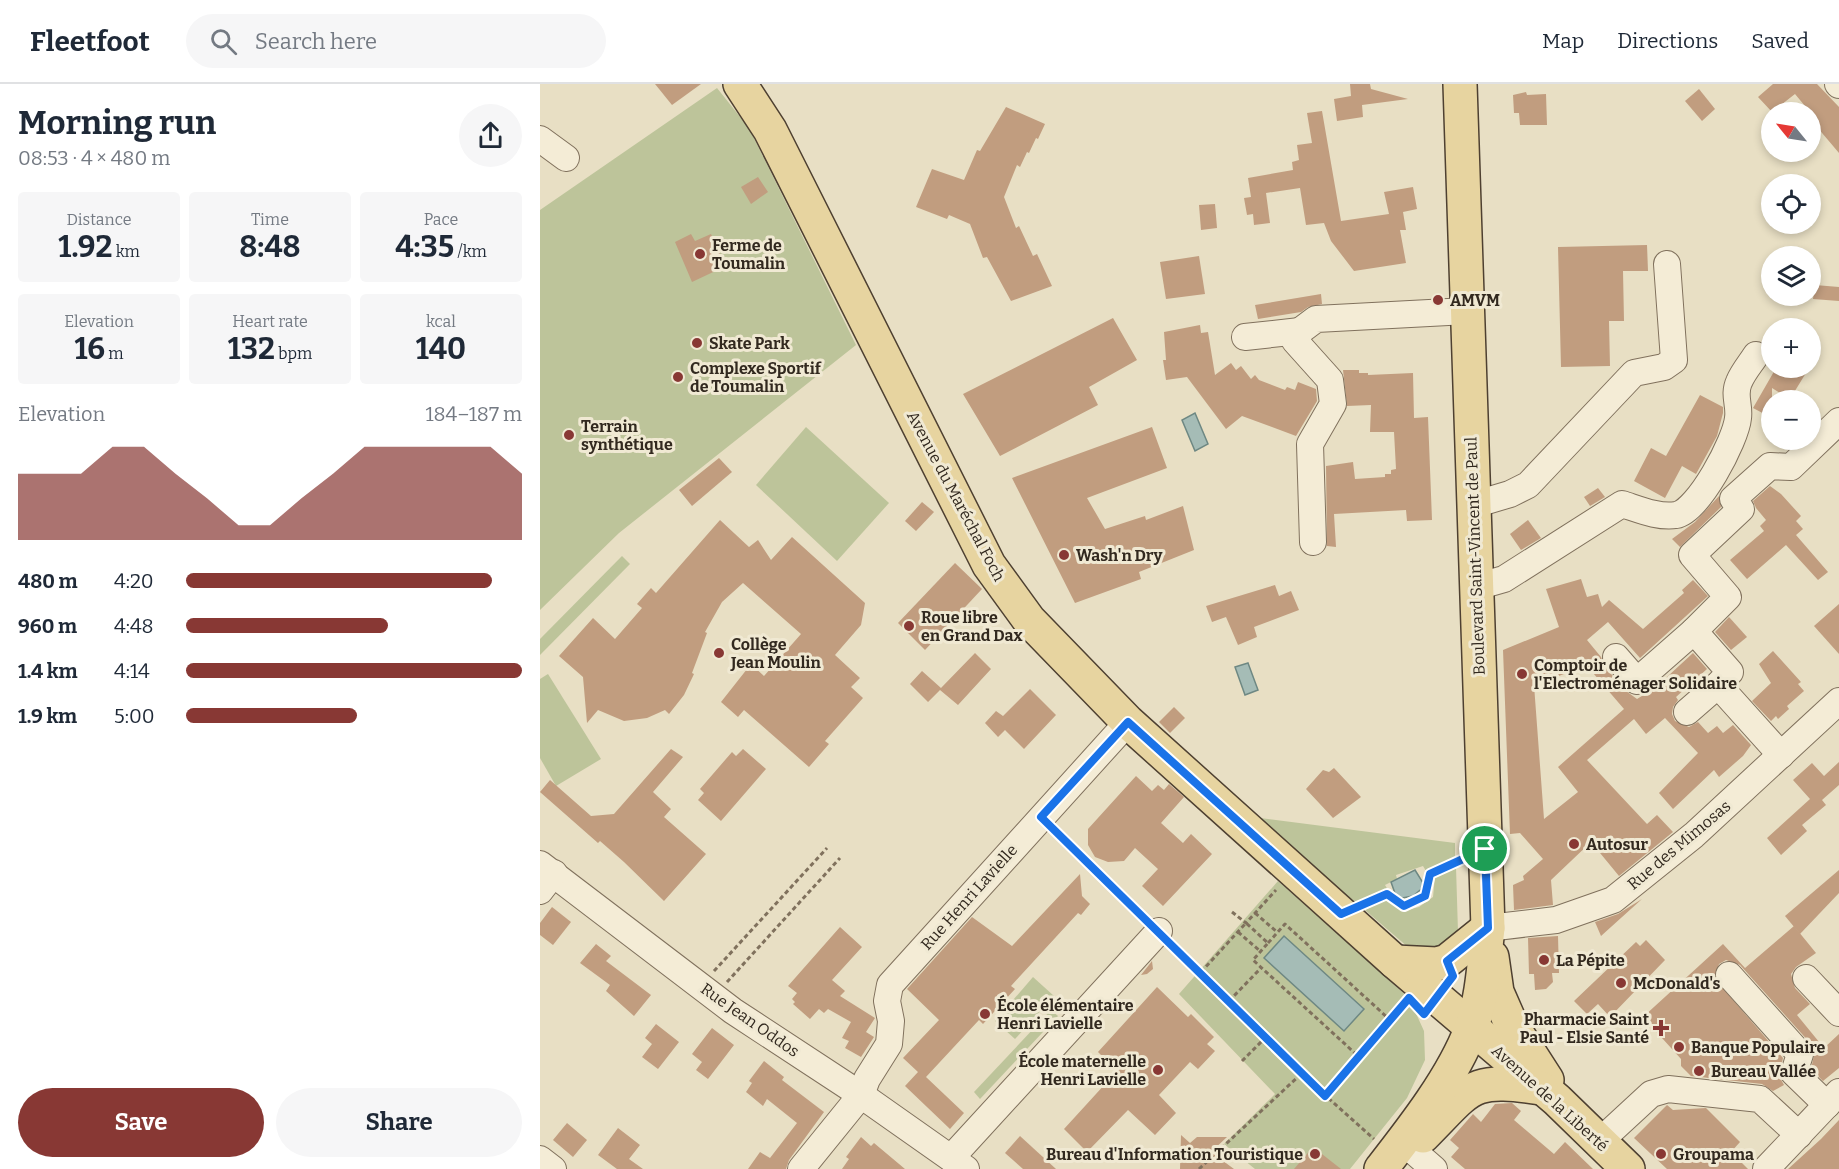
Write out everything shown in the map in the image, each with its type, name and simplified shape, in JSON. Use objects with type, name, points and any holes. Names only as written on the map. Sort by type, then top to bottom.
[{"type":"main road","name":"Avenue du Maréchal Foch","points":[[740,84],[770,130],[989,566],[1029,620],[1128,722],[1395,962],[1472,1027]]},
{"type":"main road","name":"Boulevard Saint-Vincent de Paul","points":[[1404,1157],[1458,1058],[1472,1027],[1488,928],[1460,84]]},
{"type":"main road","points":[[1395,962],[1437,964],[1447,961],[1488,928]]},
{"type":"main road","points":[[1488,928],[1497,992],[1511,1024],[1539,1064],[1549,1094]]},
{"type":"main road","name":"Avenue de la Liberté","points":[[1472,1027],[1549,1094],[1628,1169]]},
{"type":"main road","points":[[1404,1157],[1467,1092],[1482,1084],[1501,1082],[1549,1094]]},
{"type":"street","points":[[540,139],[566,158]]},
{"type":"street","points":[[1473,505],[1510,494],[1528,485],[1634,373],[1664,367],[1674,360],[1667,264]]},
{"type":"street","points":[[1312,542],[1310,444],[1334,404],[1330,380],[1295,341],[1300,331],[1316,319],[1467,312]]},
{"type":"street","points":[[1245,337],[1300,331]]},
{"type":"street","points":[[1476,587],[1504,579],[1622,504],[1651,512],[1677,515],[1695,503],[1727,450],[1738,418],[1736,399],[1738,383],[1756,355]]},
{"type":"street","points":[[1616,657],[1637,681],[1694,631],[1728,597],[1692,555],[1741,509],[1733,499],[1770,466],[1791,467],[1839,421]]},
{"type":"street","points":[[1687,712],[1730,672],[1694,631]]},
{"type":"street","points":[[1718,685],[1781,755]]},
{"type":"street","name":"Rue des Mimosas","points":[[1488,928],[1556,920],[1613,900],[1694,836],[1839,701]]},
{"type":"street","name":"Rue Henri Lavielle","points":[[801,1169],[861,1095],[867,1079],[891,1039],[891,1020],[887,1001],[890,985],[969,895],[1128,722]]},
{"type":"street","name":"Rue Jean Oddos","points":[[545,876],[733,1011],[861,1095],[958,1164]]},
{"type":"street","points":[[958,1164],[1159,931]]},
{"type":"street","points":[[1730,975],[1800,1054],[1794,1073],[1833,1099],[1766,1169]]},
{"type":"street","points":[[1806,978],[1839,1013]]},
{"type":"street","points":[[1599,1142],[1651,1094],[1668,1089],[1760,1099],[1799,1135]]},
{"type":"street","points":[[540,1160],[553,1169]]},
{"type":"path","points":[[1041,817],[1201,972],[1301,1074],[1325,1096],[1404,1157]]},
{"type":"path","points":[[708,977],[827,848]]},
{"type":"path","points":[[1341,914],[1387,894],[1404,906],[1425,896],[1430,874],[1485,849]]},
{"type":"path","points":[[722,988],[840,858]]},
{"type":"path","points":[[1201,972],[1293,870]]},
{"type":"path","points":[[1232,912],[1268,942]]},
{"type":"path","points":[[1255,913],[1277,932]]},
{"type":"path","points":[[1358,1056],[1253,960],[1260,951],[1285,924],[1389,1019]]},
{"type":"path","points":[[1238,932],[1260,951]]},
{"type":"path","points":[[1229,1001],[1261,968]]},
{"type":"path","points":[[1325,1096],[1409,998]]},
{"type":"path","points":[[1242,1061],[1265,1038]]},
{"type":"path","points":[[1199,1169],[1301,1074]]},
{"type":"green space","name":"Complexe Sportif de Toumalin","points":[[717,88],[749,128],[856,345],[619,533],[540,610],[540,210]]},
{"type":"green space","points":[[806,427],[889,503],[837,561],[756,485]]},
{"type":"green space","points":[[622,556],[630,564],[540,655],[540,639]]},
{"type":"green space","points":[[548,674],[601,759],[556,786],[540,758],[540,679]]},
{"type":"green space","points":[[1244,816],[1455,843],[1455,858],[1426,871],[1423,866],[1396,875],[1397,879],[1385,885],[1388,890],[1358,904]]},
{"type":"green space","points":[[1456,867],[1458,932],[1439,948],[1409,948],[1365,910],[1386,899],[1403,911],[1419,907],[1433,897],[1435,876]]},
{"type":"green space","points":[[1278,881],[1409,998],[1424,1031],[1425,1060],[1407,1098],[1350,1169],[1255,1169],[1224,1144],[1275,1094],[1179,994]]},
{"type":"green space","points":[[1033,977],[1054,996],[1015,1039],[995,1021]]},
{"type":"green space","points":[[1051,1010],[1058,1016],[980,1099],[974,1092]]},
{"type":"water","points":[[1195,413],[1208,444],[1195,451],[1182,420]]},
{"type":"water","points":[[1248,663],[1258,690],[1245,695],[1235,667]]},
{"type":"water","points":[[1415,870],[1425,886],[1413,896],[1397,899],[1391,882]]},
{"type":"water","points":[[1284,936],[1364,1009],[1344,1031],[1264,958]]},
{"type":"building","points":[[655,84],[701,84],[672,105]]},
{"type":"building","points":[[1350,84],[1370,84],[1371,89],[1408,99],[1362,105],[1363,117],[1337,121],[1334,99],[1351,96]]},
{"type":"building","points":[[1773,84],[1817,84],[1839,107],[1839,153],[1821,132],[1821,102],[1802,102],[1795,94],[1785,102],[1763,102],[1758,97]]},
{"type":"building","points":[[1699,89],[1715,109],[1702,121],[1685,101]]},
{"type":"building","points":[[1526,92],[1527,95],[1546,94],[1547,125],[1520,125],[1519,113],[1514,113],[1513,95]]},
{"type":"building","points":[[1006,107],[1045,124],[1020,167],[1017,165],[1004,197],[1016,228],[1019,226],[1033,256],[1037,254],[1052,286],[1011,301],[987,257],[983,258],[970,224],[949,215],[947,219],[916,207],[932,169],[964,180],[977,150],[980,151]]},
{"type":"building","points":[[1322,111],[1341,221],[1389,214],[1384,192],[1413,187],[1417,209],[1403,212],[1406,230],[1400,230],[1406,263],[1354,271],[1331,241],[1324,223],[1306,225],[1300,188],[1266,193],[1270,223],[1254,225],[1253,214],[1247,215],[1244,198],[1251,197],[1248,178],[1293,170],[1292,162],[1299,160],[1297,145],[1312,143],[1307,113]]},
{"type":"building","points":[[758,177],[768,192],[751,204],[741,187]]},
{"type":"building","points":[[1215,204],[1217,228],[1201,230],[1199,205]]},
{"type":"building","name":"Ferme de Toumalin","points":[[691,234],[695,241],[711,234],[726,266],[692,282],[675,242]]},
{"type":"building","points":[[1647,245],[1648,271],[1623,271],[1624,321],[1609,321],[1610,366],[1561,367],[1558,247]]},
{"type":"building","points":[[1199,256],[1205,294],[1166,299],[1160,262]]},
{"type":"building","points":[[1821,286],[1839,287],[1839,301],[1821,300]]},
{"type":"building","points":[[1321,294],[1322,304],[1308,307],[1301,312],[1258,319],[1255,305]]},
{"type":"building","points":[[1113,318],[1137,360],[1089,387],[1098,405],[1000,456],[963,394]]},
{"type":"building","points":[[1200,325],[1201,333],[1208,332],[1215,375],[1231,363],[1236,370],[1241,366],[1251,379],[1255,375],[1259,380],[1285,390],[1287,387],[1295,390],[1298,382],[1316,389],[1317,401],[1296,436],[1242,416],[1226,429],[1187,377],[1166,380],[1163,360],[1166,360],[1164,332]]},
{"type":"building","points":[[1343,370],[1359,370],[1359,373],[1368,373],[1368,375],[1413,373],[1414,418],[1428,417],[1432,520],[1407,521],[1406,510],[1334,514],[1336,547],[1327,546],[1326,466],[1353,462],[1355,479],[1385,477],[1385,474],[1391,474],[1391,470],[1396,469],[1394,432],[1370,432],[1371,405],[1347,406]]},
{"type":"building","points":[[1770,378],[1803,378],[1796,390],[1772,388],[1772,390],[1763,390]]},
{"type":"building","points":[[1761,394],[1761,412],[1753,408]]},
{"type":"building","points":[[1700,395],[1723,407],[1717,436],[1696,474],[1682,466],[1665,498],[1634,481],[1651,448],[1666,456]]},
{"type":"building","points":[[1152,427],[1167,468],[1087,498],[1105,529],[1145,516],[1146,520],[1183,506],[1194,550],[1139,572],[1141,579],[1075,603],[1012,478]]},
{"type":"building","points":[[719,458],[732,472],[692,506],[679,490]]},
{"type":"building","points":[[1770,486],[1781,494],[1801,516],[1796,521],[1803,529],[1796,535],[1828,572],[1818,580],[1786,545],[1747,579],[1730,560],[1764,531],[1760,526],[1766,520],[1753,501]]},
{"type":"building","points":[[1598,488],[1605,497],[1590,506],[1584,497]]},
{"type":"building","points":[[1719,496],[1721,507],[1680,547],[1672,539],[1695,522]]},
{"type":"building","points":[[922,502],[934,512],[916,531],[905,521]]},
{"type":"building","points":[[720,520],[749,547],[758,540],[771,560],[792,537],[865,603],[861,625],[835,655],[860,678],[851,687],[863,698],[825,741],[829,744],[809,767],[744,710],[738,717],[721,702],[751,664],[764,676],[801,634],[743,583],[722,602],[705,632],[707,633],[692,673],[694,674],[684,695],[669,714],[665,710],[647,718],[624,721],[598,710],[587,723],[583,677],[559,656],[593,618],[615,639],[642,608],[637,604],[651,588],[656,593]]},
{"type":"building","points":[[1528,520],[1541,538],[1521,550],[1510,534]]},
{"type":"building","points":[[955,563],[982,589],[925,650],[898,623]]},
{"type":"building","points":[[1581,579],[1587,597],[1598,594],[1602,607],[1609,600],[1643,629],[1684,593],[1682,590],[1693,580],[1708,596],[1640,658],[1608,622],[1587,640],[1601,657],[1605,667],[1626,691],[1637,699],[1655,688],[1693,653],[1707,669],[1676,697],[1678,700],[1673,707],[1672,714],[1675,721],[1689,727],[1698,722],[1708,733],[1717,726],[1723,733],[1733,725],[1751,745],[1743,756],[1719,777],[1714,770],[1673,809],[1659,793],[1698,753],[1665,718],[1646,734],[1634,719],[1587,760],[1647,824],[1657,815],[1673,832],[1619,876],[1591,842],[1551,880],[1553,905],[1514,910],[1513,885],[1524,880],[1523,876],[1543,859],[1520,833],[1510,834],[1503,650],[1559,627],[1546,589]],"holes":[[[1581,659],[1624,709],[1558,767],[1578,792],[1544,819],[1534,685],[1564,674]]]},
{"type":"building","points":[[1275,585],[1279,596],[1291,591],[1299,610],[1254,627],[1257,637],[1238,645],[1226,617],[1212,622],[1206,606]]},
{"type":"building","points":[[1839,604],[1839,654],[1814,626]]},
{"type":"building","points":[[1729,617],[1747,637],[1731,650],[1715,632]]},
{"type":"building","points":[[1773,651],[1801,682],[1798,684],[1804,691],[1787,706],[1789,709],[1778,719],[1776,716],[1771,721],[1752,701],[1771,683],[1759,664]]},
{"type":"building","points":[[975,653],[991,669],[958,705],[940,690],[928,702],[910,684],[922,671],[941,688]]},
{"type":"building","points":[[1030,689],[1056,715],[1024,749],[1005,730],[998,737],[985,723],[996,711],[1003,716]]},
{"type":"building","points":[[1174,707],[1185,718],[1170,733],[1159,722]]},
{"type":"building","points":[[671,749],[683,757],[653,792],[671,809],[664,817],[706,854],[664,901],[624,862],[600,841],[598,843],[540,792],[550,780],[591,816],[614,814]]},
{"type":"building","points":[[743,749],[766,769],[721,821],[698,800],[704,793],[700,789],[732,752],[736,756]]},
{"type":"building","points":[[1839,762],[1839,785],[1822,800],[1826,805],[1802,825],[1807,831],[1781,855],[1767,838],[1810,799],[1793,780],[1812,763],[1824,776]]},
{"type":"building","points":[[1334,768],[1361,797],[1333,818],[1306,789],[1323,770],[1329,772]]},
{"type":"building","points":[[1136,776],[1152,791],[1158,785],[1164,790],[1169,784],[1184,797],[1161,823],[1183,843],[1191,834],[1212,854],[1163,906],[1142,886],[1158,869],[1135,848],[1124,861],[1108,862],[1095,857],[1088,845],[1088,829]]},
{"type":"building","points":[[1839,870],[1839,893],[1800,934],[1785,916]]},
{"type":"building","points":[[1080,874],[1082,896],[1090,904],[1081,915],[1078,913],[1011,986],[1015,989],[983,1024],[979,1020],[926,1077],[964,1113],[950,1129],[905,1086],[918,1072],[903,1058],[939,1020],[907,989],[972,917],[1012,946]]},
{"type":"building","points":[[1642,899],[1601,936],[1595,922],[1618,914]]},
{"type":"building","points":[[552,907],[571,922],[553,945],[540,935],[540,923]]},
{"type":"building","points":[[1794,926],[1816,953],[1796,967],[1791,974],[1795,988],[1810,1004],[1797,1015],[1824,1048],[1839,1034],[1839,1068],[1823,1081],[1811,1069],[1815,1051],[1811,1044],[1740,965],[1726,960],[1719,964],[1715,979],[1783,1058],[1779,1076],[1784,1085],[1773,1091],[1762,1084],[1691,1076],[1681,1066],[1681,1059],[1643,1017],[1723,944],[1745,968]]},
{"type":"building","points":[[840,927],[862,947],[832,980],[845,991],[840,996],[875,1018],[866,1032],[874,1037],[861,1057],[845,1048],[849,1041],[842,1038],[851,1022],[828,1009],[824,1013],[819,1009],[810,1019],[793,1004],[795,1002],[792,999],[797,993],[788,986]]},
{"type":"building","name":"La Pépite","points":[[1558,936],[1559,973],[1552,973],[1553,982],[1546,989],[1535,990],[1534,974],[1529,974],[1528,938]]},
{"type":"building","name":"McDonald's","points":[[1646,940],[1665,960],[1610,1017],[1598,1004],[1587,1014],[1574,1001],[1636,942],[1640,946]]},
{"type":"building","points":[[596,944],[611,956],[606,961],[651,995],[634,1016],[606,991],[610,985],[580,963]]},
{"type":"building","points":[[1152,961],[1153,969],[1141,975]]},
{"type":"building","points":[[1157,987],[1188,1017],[1191,1014],[1214,1037],[1207,1044],[1215,1051],[1198,1069],[1190,1062],[1159,1095],[1176,1113],[1155,1135],[1128,1110],[1087,1152],[1064,1129],[1117,1071],[1098,1052]]},
{"type":"building","points":[[656,1024],[679,1042],[658,1069],[642,1057],[652,1044],[645,1038]]},
{"type":"building","points":[[712,1028],[734,1045],[708,1079],[696,1070],[702,1062],[692,1054]]},
{"type":"building","points":[[764,1061],[784,1077],[782,1080],[824,1112],[789,1160],[786,1169],[748,1169],[760,1152],[770,1158],[797,1123],[767,1099],[763,1106],[746,1092],[752,1083],[749,1081]]},
{"type":"building","points":[[1512,1103],[1521,1111],[1514,1120],[1554,1154],[1565,1142],[1593,1169],[1465,1169],[1451,1157],[1459,1148],[1450,1140],[1473,1114],[1481,1122],[1495,1104]]},
{"type":"building","points":[[1667,1105],[1673,1110],[1706,1108],[1740,1142],[1731,1152],[1748,1169],[1667,1169],[1634,1138]]},
{"type":"building","points":[[1839,1120],[1839,1169],[1788,1169],[1821,1139]]},
{"type":"building","points":[[567,1123],[587,1140],[573,1157],[553,1140]]},
{"type":"building","points":[[618,1128],[640,1145],[629,1159],[643,1169],[617,1169],[598,1155]]},
{"type":"building","points":[[1181,1135],[1190,1143],[1197,1137],[1227,1137],[1211,1152],[1234,1169],[1180,1169]]},
{"type":"building","points":[[1020,1136],[1056,1169],[1023,1169],[1005,1153]]},
{"type":"building","points":[[861,1137],[871,1146],[874,1143],[905,1169],[842,1169],[849,1159],[846,1157]]},
{"type":"building","name":"Bureau d'Information Touristique","points":[[1313,1147],[1341,1169],[1294,1169]]},
{"type":"place","name":"Ferme de Toumalin","points":[[700,254]]},
{"type":"place","name":"AMVM","points":[[1438,300]]},
{"type":"place","name":"Skate Park","points":[[697,343]]},
{"type":"place","name":"Complexe Sportif de Toumalin","points":[[678,377]]},
{"type":"place","name":"Terrain synthétique","points":[[569,435]]},
{"type":"place","name":"Wash'n Dry","points":[[1064,555]]},
{"type":"place","name":"Roue libre en Grand Dax","points":[[909,626]]},
{"type":"place","name":"Collège Jean Moulin","points":[[719,653]]},
{"type":"place","name":"Comptoir de l'Electroménager Solidaire","points":[[1522,674]]},
{"type":"place","name":"Autosur","points":[[1574,844]]},
{"type":"place","name":"La Pépite","points":[[1544,960]]},
{"type":"place","name":"McDonald's","points":[[1621,983]]},
{"type":"place","name":"École élémentaire Henri Lavielle","points":[[985,1014]]},
{"type":"place","name":"Pharmacie Saint Paul - Elsie Santé","points":[[1661,1028]]},
{"type":"place","name":"Banque Populaire","points":[[1679,1047]]},
{"type":"place","name":"École maternelle Henri Lavielle","points":[[1158,1070]]},
{"type":"place","name":"Bureau Vallée","points":[[1699,1071]]},
{"type":"place","name":"Bureau d'Information Touristique","points":[[1315,1154]]},
{"type":"place","name":"Groupama","points":[[1661,1154]]},
{"type":"route","points":[[1128,722],[1341,914],[1387,894],[1404,906],[1425,896],[1430,874],[1485,849],[1488,928],[1447,961],[1453,976],[1438,999],[1424,1014],[1409,998],[1325,1096],[1041,817],[1128,722]]}]
